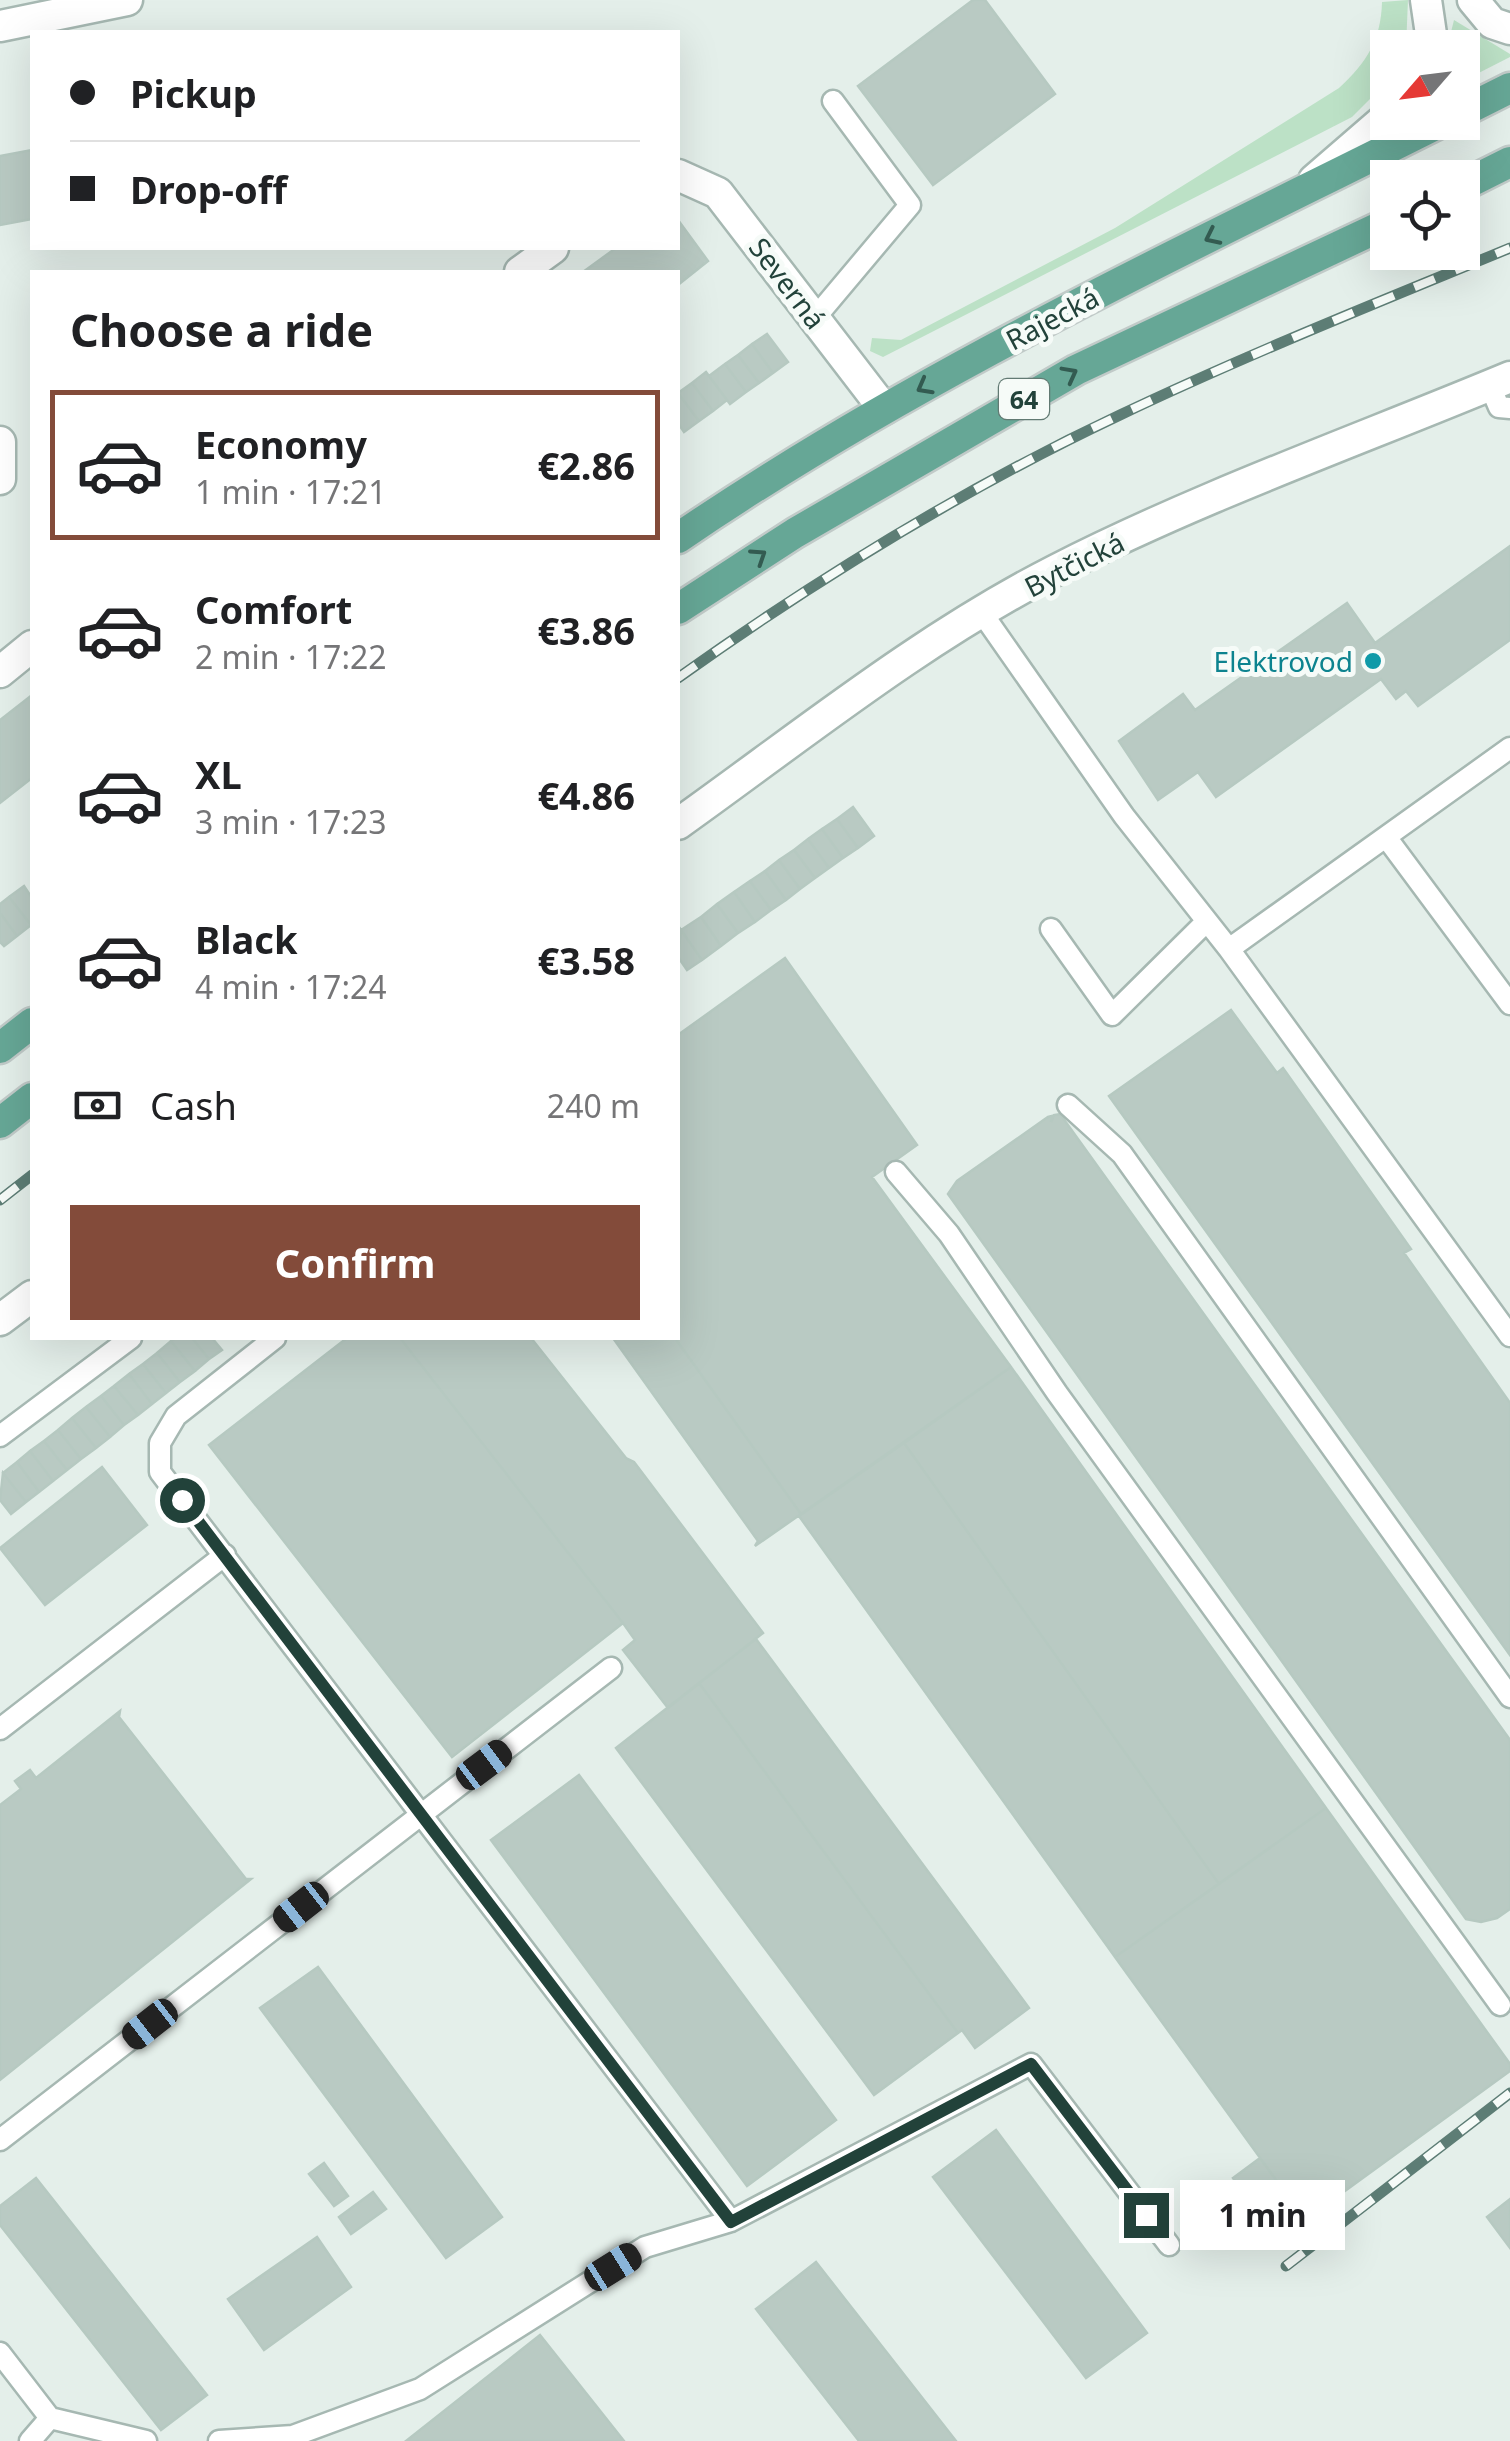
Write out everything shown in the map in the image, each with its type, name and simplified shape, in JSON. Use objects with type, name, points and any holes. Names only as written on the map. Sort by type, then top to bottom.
[{"type":"main road","points":[[1480,103],[1510,88]]},
{"type":"main road","name":"Rajecká","points":[[680,537],[759,482],[884,408],[1049,318],[1406,140]]},
{"type":"main road","points":[[1480,177],[1510,162]]},
{"type":"main road","name":"Rajecká","points":[[680,608],[810,523],[1076,370],[1370,231]]},
{"type":"main road","points":[[0,1048],[30,1025]]},
{"type":"main road","points":[[0,1123],[30,1100]]},
{"type":"street","points":[[0,26],[127,0]]},
{"type":"street","points":[[1426,0],[1430,30]]},
{"type":"street","points":[[1473,0],[1492,22],[1510,29]]},
{"type":"street","points":[[1299,194],[1370,132]]},
{"type":"street","name":"Severná","points":[[680,176],[718,194],[884,408]]},
{"type":"street","points":[[523,270],[550,250]]},
{"type":"street","name":"Bytčická","points":[[680,823],[982,613],[1120,540],[1503,390]]},
{"type":"street","points":[[0,442],[0,479]]},
{"type":"street","points":[[0,672],[30,648]]},
{"type":"street","points":[[0,1320],[30,1298]]},
{"type":"lane","points":[[815,318],[910,205],[833,102]]},
{"type":"lane","points":[[982,613],[1124,816],[1229,949],[1508,1331]]},
{"type":"lane","points":[[1229,949],[1510,748]]},
{"type":"lane","points":[[1386,836],[1510,1004]]},
{"type":"lane","points":[[1051,930],[1112,1015],[1207,921]]},
{"type":"lane","points":[[1068,1105],[1122,1154],[1510,1697]]},
{"type":"lane","points":[[896,1172],[949,1234],[1056,1394],[1500,2006]]},
{"type":"lane","points":[[0,1436],[128,1340]]},
{"type":"lane","points":[[273,1340],[176,1416],[160,1442],[160,1472],[731,2222]]},
{"type":"lane","points":[[0,1729],[225,1555]]},
{"type":"lane","points":[[0,2140],[611,1668]]},
{"type":"lane","points":[[219,2441],[295,2438],[420,2389],[645,2247],[731,2222],[1031,2064],[1169,2245]]},
{"type":"lane","points":[[0,2353],[50,2418],[146,2441]]},
{"type":"lane","points":[[30,2441],[50,2418]]},
{"type":"green space","points":[[1408,0],[1407,30],[1378,30],[1382,2]]},
{"type":"green space","points":[[1454,20],[1470,30],[1452,30]]},
{"type":"green space","points":[[1480,36],[1510,54],[1480,72]]},
{"type":"green space","points":[[1370,51],[1370,99],[1352,117],[883,357],[870,351],[872,338],[901,340],[1115,228],[1339,88]]},
{"type":"building","points":[[973,0],[985,0],[1055,94],[933,185],[858,86]]},
{"type":"building","points":[[30,150],[30,219],[0,225],[0,156]]},
{"type":"building","points":[[680,223],[708,261],[680,283],[680,270],[586,270],[613,250],[680,250]]},
{"type":"building","points":[[767,334],[788,362],[773,373],[752,344]]},
{"type":"building","points":[[752,344],[773,373],[759,383],[738,355]]},
{"type":"building","points":[[738,355],[759,383],[746,392],[725,364]]},
{"type":"building","points":[[725,364],[746,392],[730,404],[709,376]]},
{"type":"building","points":[[706,372],[727,400],[713,411],[692,383]]},
{"type":"building","points":[[692,383],[713,411],[699,421],[680,392]]},
{"type":"building","points":[[680,396],[699,421],[684,432],[680,426]]},
{"type":"building","name":"Elektrovod","points":[[1510,546],[1510,640],[1418,706],[1406,691],[1396,699],[1381,679],[1216,797],[1198,772],[1158,800],[1119,741],[1183,694],[1195,710],[1347,603],[1375,643]]},
{"type":"building","points":[[30,697],[30,780],[0,803],[0,720]]},
{"type":"building","points":[[853,807],[874,836],[858,848],[837,819]]},
{"type":"building","points":[[837,819],[858,848],[843,858],[822,829]]},
{"type":"building","points":[[822,829],[843,858],[829,868],[808,839]]},
{"type":"building","points":[[808,839],[829,868],[815,878],[794,850]]},
{"type":"building","points":[[794,850],[815,878],[800,889],[779,860]]},
{"type":"building","points":[[779,860],[800,889],[786,900],[765,871]]},
{"type":"building","points":[[765,871],[786,900],[771,910],[750,881]]},
{"type":"building","points":[[750,881],[771,910],[755,922],[734,892]]},
{"type":"building","points":[[24,886],[30,895],[30,924],[9,897]]},
{"type":"building","points":[[734,892],[755,922],[738,933],[717,904]]},
{"type":"building","points":[[9,897],[30,926],[17,936],[0,913],[0,904]]},
{"type":"building","points":[[717,904],[738,933],[721,946],[701,917]]},
{"type":"building","points":[[0,913],[17,936],[4,946],[0,942]]},
{"type":"building","points":[[701,917],[721,946],[702,960],[681,930]]},
{"type":"building","points":[[681,930],[702,960],[687,970],[680,960]]},
{"type":"building","points":[[785,958],[917,1145],[872,1177],[1011,1367],[801,1514],[676,1340],[680,1340],[680,1034]]},
{"type":"building","points":[[1231,1010],[1277,1073],[1283,1068],[1411,1249],[1404,1253],[1510,1403],[1510,1655],[1109,1096]]},
{"type":"building","points":[[1060,1114],[1510,1740],[1510,1909],[1497,1918],[1481,1922],[1466,1919],[948,1194],[957,1181],[1048,1117],[1052,1116],[1051,1122],[1054,1115]]},
{"type":"building","points":[[194,1340],[209,1359],[195,1371],[171,1341]]},
{"type":"building","points":[[194,1340],[214,1340],[222,1350],[209,1359]]},
{"type":"building","points":[[344,1340],[402,1340],[623,1623],[452,1757],[209,1445]]},
{"type":"building","points":[[402,1340],[533,1340],[626,1458],[634,1462],[763,1633],[668,1708],[623,1650],[635,1640]]},
{"type":"building","points":[[614,1340],[676,1340],[801,1514],[755,1546],[758,1541]]},
{"type":"building","points":[[171,1341],[195,1371],[180,1382],[157,1353]]},
{"type":"building","points":[[157,1353],[180,1382],[166,1393],[143,1364]]},
{"type":"building","points":[[143,1364],[166,1393],[152,1404],[129,1374]]},
{"type":"building","points":[[1011,1367],[1326,1808],[1219,1884],[904,1443]]},
{"type":"building","points":[[129,1374],[152,1404],[138,1415],[114,1386]]},
{"type":"building","points":[[114,1386],[138,1415],[124,1425],[101,1396]]},
{"type":"building","points":[[101,1396],[124,1425],[110,1437],[86,1407]]},
{"type":"building","points":[[86,1407],[110,1437],[96,1448],[72,1418]]},
{"type":"building","points":[[72,1418],[96,1448],[81,1459],[58,1430]]},
{"type":"building","points":[[58,1430],[81,1459],[67,1470],[44,1441]]},
{"type":"building","points":[[44,1441],[67,1470],[53,1481],[30,1451]]},
{"type":"building","points":[[904,1443],[1219,1884],[1115,1957],[799,1516]]},
{"type":"building","points":[[30,1451],[53,1481],[39,1492],[17,1462]]},
{"type":"building","points":[[17,1462],[39,1492],[26,1502],[3,1473]]},
{"type":"building","points":[[102,1467],[147,1525],[45,1605],[0,1548]]},
{"type":"building","points":[[3,1473],[26,1502],[11,1514],[0,1500]]},
{"type":"building","points":[[756,1639],[1029,2008],[975,2048],[962,2030],[958,2033],[699,1683]]},
{"type":"building","points":[[699,1683],[958,2033],[874,2095],[616,1748]]},
{"type":"building","points":[[120,1711],[119,1717],[246,1879],[251,1879],[0,2080],[0,1805],[21,1789],[15,1781],[30,1770],[36,1778]]},
{"type":"building","points":[[579,1775],[836,2120],[747,2186],[491,1840]]},
{"type":"building","points":[[1326,1808],[1510,2064],[1510,2071],[1305,2220],[1115,1957]]},
{"type":"building","points":[[318,1967],[502,2217],[446,2258],[260,2008]]},
{"type":"building","points":[[996,2130],[1147,2333],[1086,2378],[933,2177]]},
{"type":"building","points":[[1260,2158],[1279,2184],[1251,2204],[1233,2178]]},
{"type":"building","points":[[324,2163],[348,2196],[334,2206],[309,2174]]},
{"type":"building","points":[[36,2178],[207,2395],[161,2430],[0,2225],[0,2206]]},
{"type":"building","points":[[1279,2184],[1292,2203],[1265,2223],[1251,2204]]},
{"type":"building","points":[[373,2192],[386,2209],[351,2234],[339,2217]]},
{"type":"building","points":[[1510,2199],[1510,2248],[1487,2217]]},
{"type":"building","points":[[1292,2203],[1305,2220],[1276,2240],[1265,2223]]},
{"type":"building","points":[[317,2237],[351,2287],[264,2350],[228,2299]]},
{"type":"building","points":[[816,2262],[956,2441],[859,2441],[756,2309]]},
{"type":"building","points":[[540,2335],[624,2441],[406,2441]]},
{"type":"railway","points":[[680,677],[893,537],[1062,443],[1217,371],[1510,248]]},
{"type":"railway","points":[[0,1200],[30,1177]]},
{"type":"railway","points":[[1286,2266],[1510,2093]]},
{"type":"place","name":"Elektrovod","points":[[1373,661]]},
{"type":"route","points":[[182,1500],[731,2222],[1031,2064],[1146,2215]]}]
